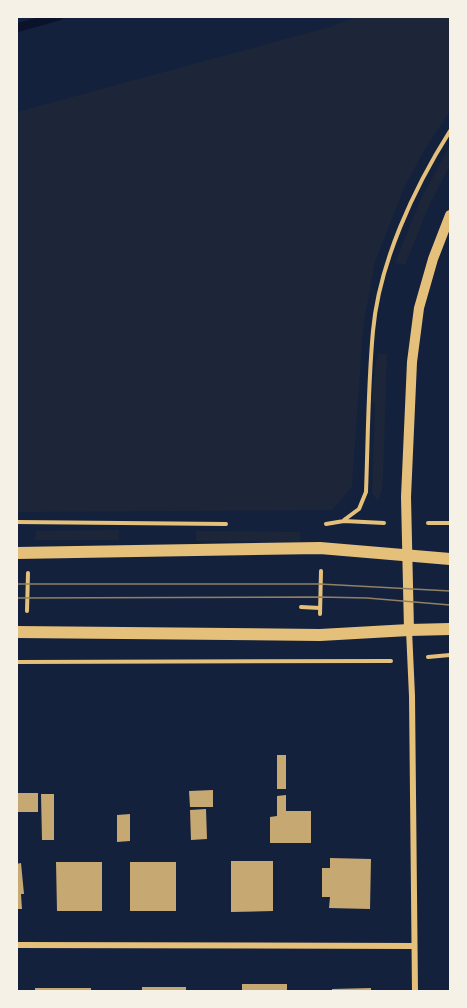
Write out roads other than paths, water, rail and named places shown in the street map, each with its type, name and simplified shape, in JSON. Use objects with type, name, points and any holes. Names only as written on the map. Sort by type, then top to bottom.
[{"type":"main road","points":[[22,552],[320,548],[450,559]]},
{"type":"main road","points":[[22,632],[320,636],[450,629]]},
{"type":"street","points":[[415,992],[407,439],[412,362],[419,309],[433,259],[450,216]]},
{"type":"street","points":[[16,945],[414,946]]},
{"type":"waterway","points":[[16,28],[59,16]]},
{"type":"tram line","points":[[16,584],[320,584],[450,591]]},
{"type":"tram line","points":[[16,598],[320,597],[367,598],[450,605]]}]
